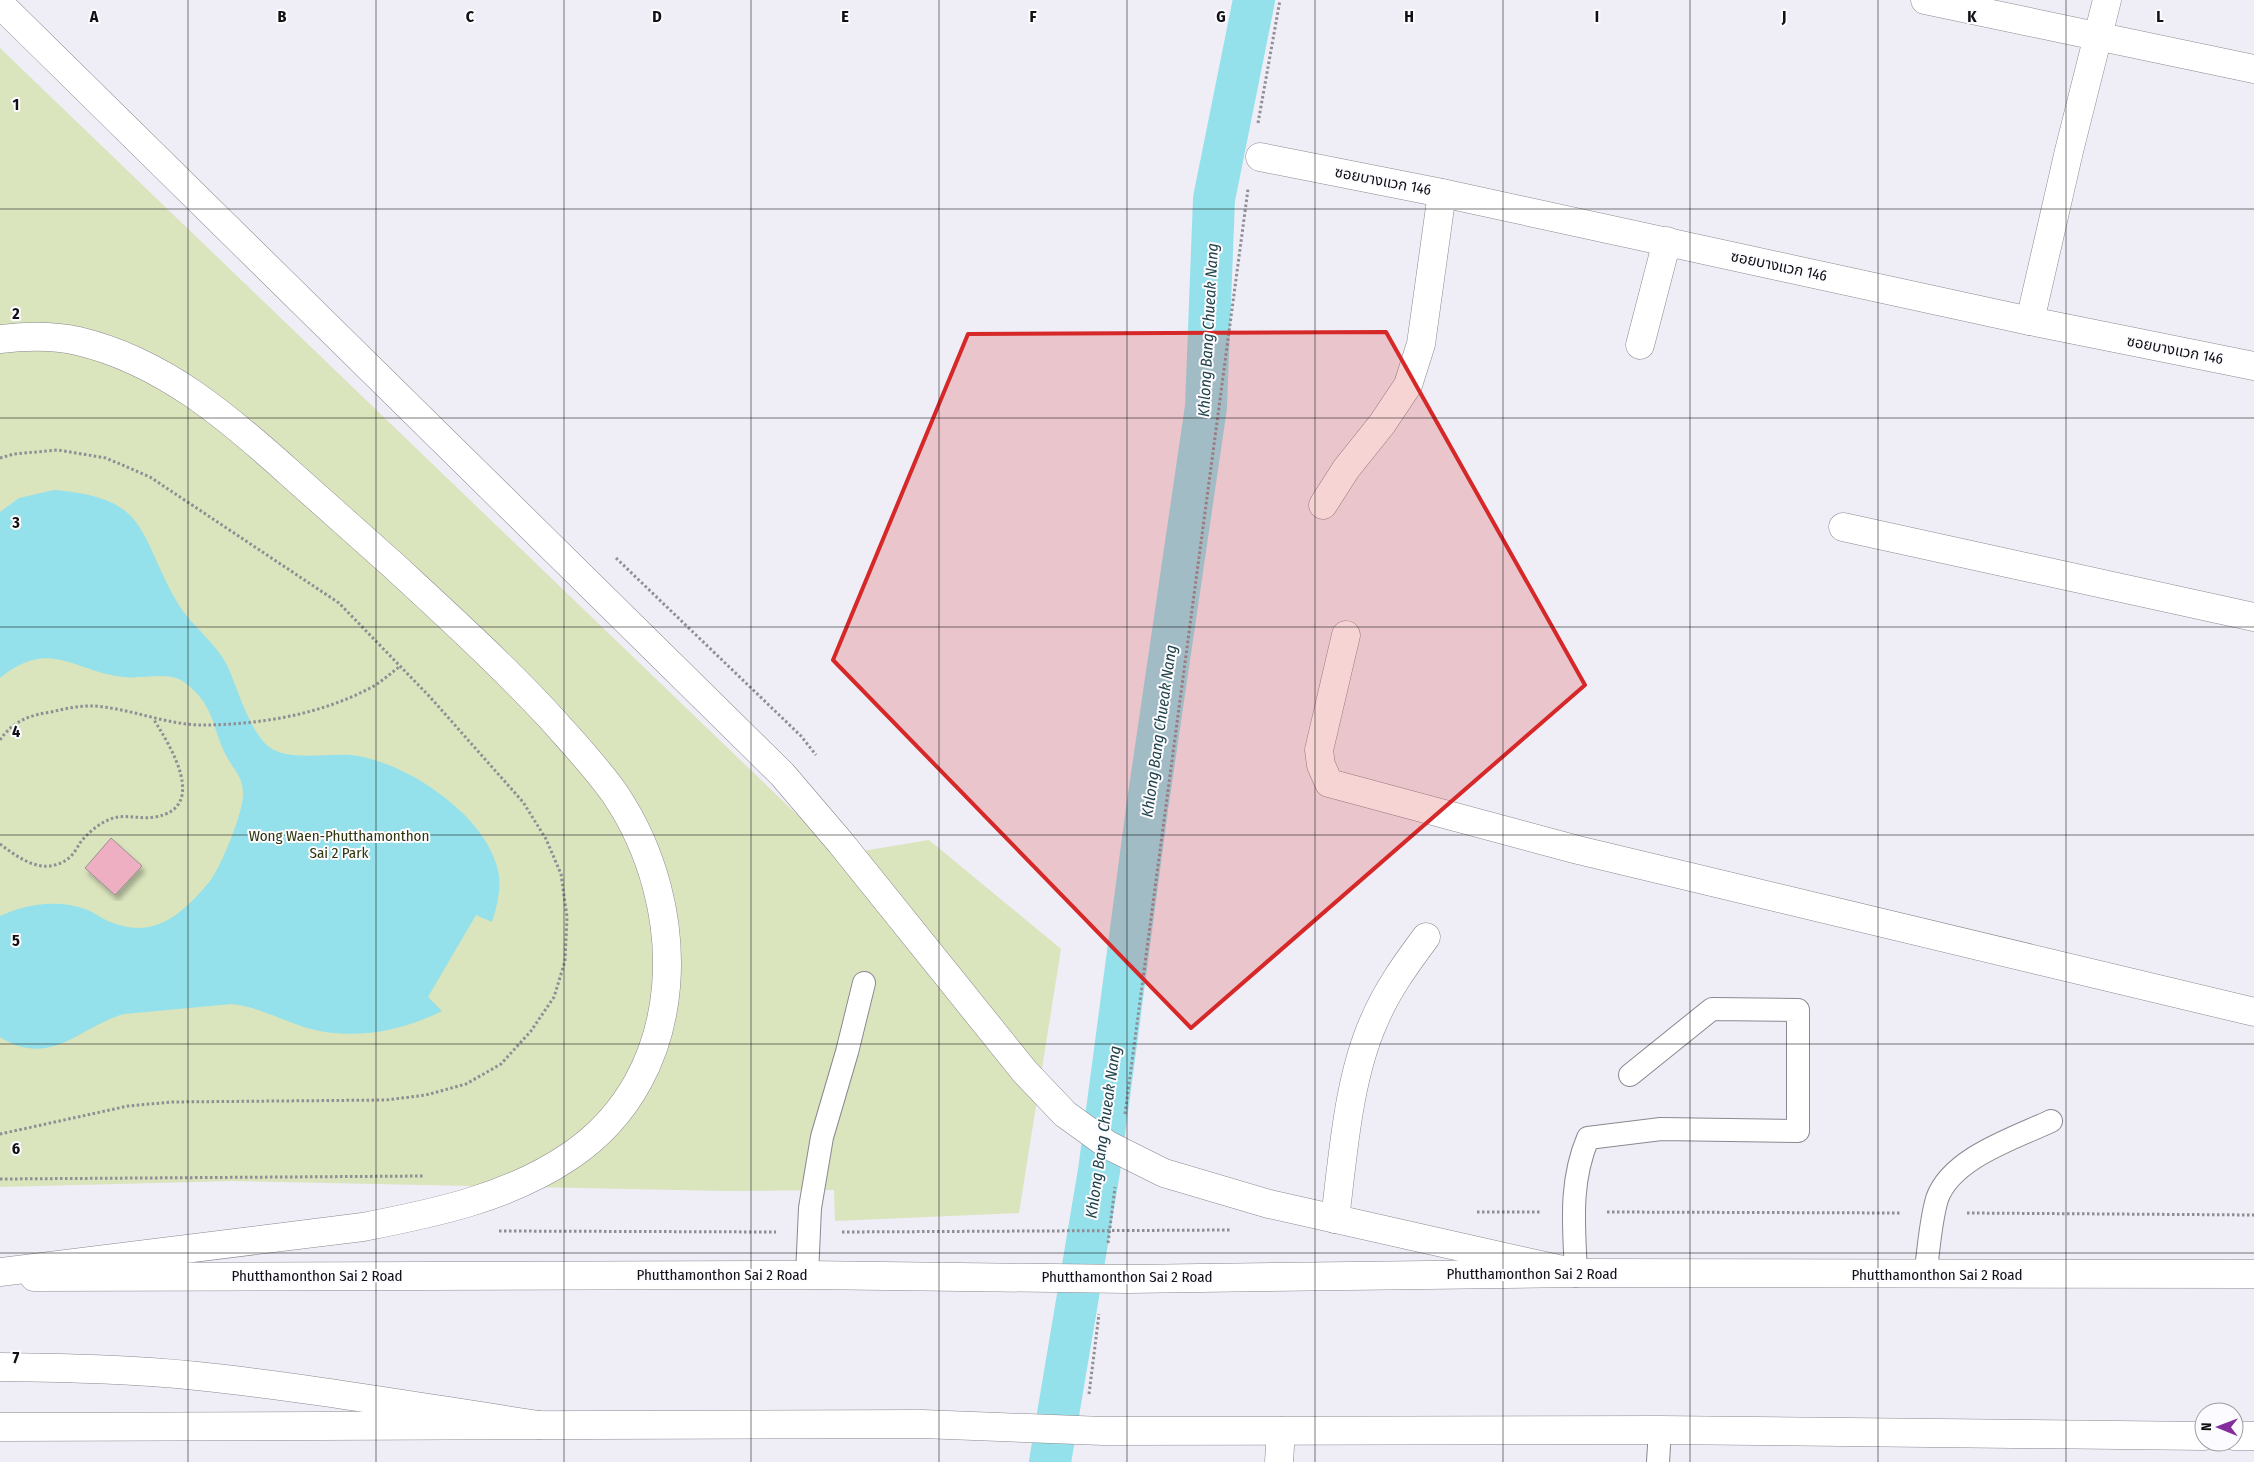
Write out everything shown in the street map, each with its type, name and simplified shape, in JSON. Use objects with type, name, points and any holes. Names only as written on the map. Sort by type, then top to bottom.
[{"type":"main road","points":[[1925,0],[2097,38],[2254,69]]},
{"type":"main road","points":[[2030,321],[2107,0]]},
{"type":"main road","points":[[0,4],[763,755],[822,821],[993,1035],[1030,1078],[1066,1114],[1108,1145],[1164,1173],[1269,1204],[1576,1273]]},
{"type":"main road","name":"ซอยบางแวก 146","points":[[1255,156],[1442,193],[2030,321],[2254,366]]},
{"type":"main road","points":[[1323,505],[1346,469],[1382,424],[1408,385],[1421,344],[1442,193]]},
{"type":"main road","points":[[1640,345],[1667,241]]},
{"type":"main road","points":[[0,339],[30,336],[76,341],[141,365],[197,395],[240,428],[473,638],[585,756],[615,795],[639,836],[657,888],[667,938],[668,988],[660,1031],[640,1079],[612,1119],[571,1156],[524,1182],[477,1201],[421,1216],[362,1227],[0,1272]]},
{"type":"main road","points":[[1843,527],[2254,616]]},
{"type":"main road","points":[[1346,635],[1319,750],[1321,764],[1329,783],[1578,850],[2254,1012]]},
{"type":"main road","points":[[1335,1219],[1356,1071],[1373,1022],[1395,979],[1426,937]]},
{"type":"main road","name":"Phutthamonthon Sai 2 Road","points":[[0,1277],[807,1275],[1128,1279],[1576,1273],[2254,1274]]},
{"type":"main road","points":[[0,1367],[70,1368],[195,1376],[299,1389],[539,1425]]},
{"type":"main road","points":[[0,1427],[922,1424],[1103,1432],[1660,1430],[2194,1436]]},
{"type":"main road","points":[[1279,1462],[1281,1431]]},
{"type":"lane","points":[[807,1275],[810,1208],[822,1137],[847,1052],[864,983]]},
{"type":"lane","points":[[1576,1273],[1574,1212],[1579,1161],[1588,1138],[1661,1129],[1798,1131],[1798,1010],[1712,1009],[1630,1074]]},
{"type":"lane","points":[[1925,1275],[1938,1198],[1956,1170],[1984,1153],[2051,1121]]},
{"type":"lane","points":[[1658,1462],[1660,1430]]},
{"type":"path","points":[[1124,1124],[1255,156],[1280,0]]},
{"type":"path","points":[[0,458],[14,454],[58,450],[106,458],[150,478],[339,603],[430,697],[523,802],[546,839],[561,874],[567,917],[565,961],[554,997],[531,1031],[501,1064],[466,1084],[426,1095],[386,1100],[172,1102],[137,1105],[0,1134]]},
{"type":"path","points":[[0,740],[4,734],[28,716],[80,706],[103,707],[154,719],[205,725],[263,722],[332,704],[372,687],[399,667]]},
{"type":"path","points":[[0,844],[22,861],[38,865],[55,865],[70,858],[95,828],[108,820],[124,815],[153,818],[167,814],[178,803],[183,783],[178,763],[154,719]]},
{"type":"path","points":[[0,1179],[428,1176]]},
{"type":"path","points":[[1107,1252],[1116,1183]]},
{"type":"path","points":[[1469,1212],[2254,1215]]},
{"type":"path","points":[[494,1231],[1229,1231]]},
{"type":"path","points":[[1089,1396],[1100,1310]]},
{"type":"highlighted area","points":[[1386,332],[1585,685],[1191,1028],[833,660],[968,334]]},
{"type":"green space","name":"Wong Waen-Phutthamonthon Sai 2 Park","points":[[0,48],[839,855],[929,840],[1061,949],[1019,1213],[835,1221],[834,1190],[725,1191],[233,1181],[0,1187]]},
{"type":"water","points":[[54,490],[85,494],[108,501],[125,510],[136,523],[146,538],[177,602],[189,619],[223,658],[250,721],[262,740],[269,747],[278,752],[300,756],[348,755],[378,761],[400,770],[443,796],[478,831],[491,850],[498,870],[499,890],[497,903],[492,922],[476,915],[428,997],[442,1011],[425,1019],[390,1030],[353,1034],[316,1030],[258,1010],[232,1004],[124,1014],[49,1047],[34,1049],[18,1046],[0,1037],[0,916],[20,908],[42,904],[64,904],[85,909],[110,922],[133,928],[159,924],[181,911],[215,874],[240,812],[243,793],[240,779],[224,752],[207,708],[196,692],[181,680],[168,676],[124,677],[48,658],[34,660],[18,666],[0,678],[0,512],[19,498]]},
{"type":"building","points":[[111,838],[142,866],[115,895],[85,868]]},
{"type":"waterway","name":"Khlong Bang Chueak Nang","points":[[1050,1462],[1099,1171],[1147,809],[1206,407],[1214,199],[1254,0]]}]
